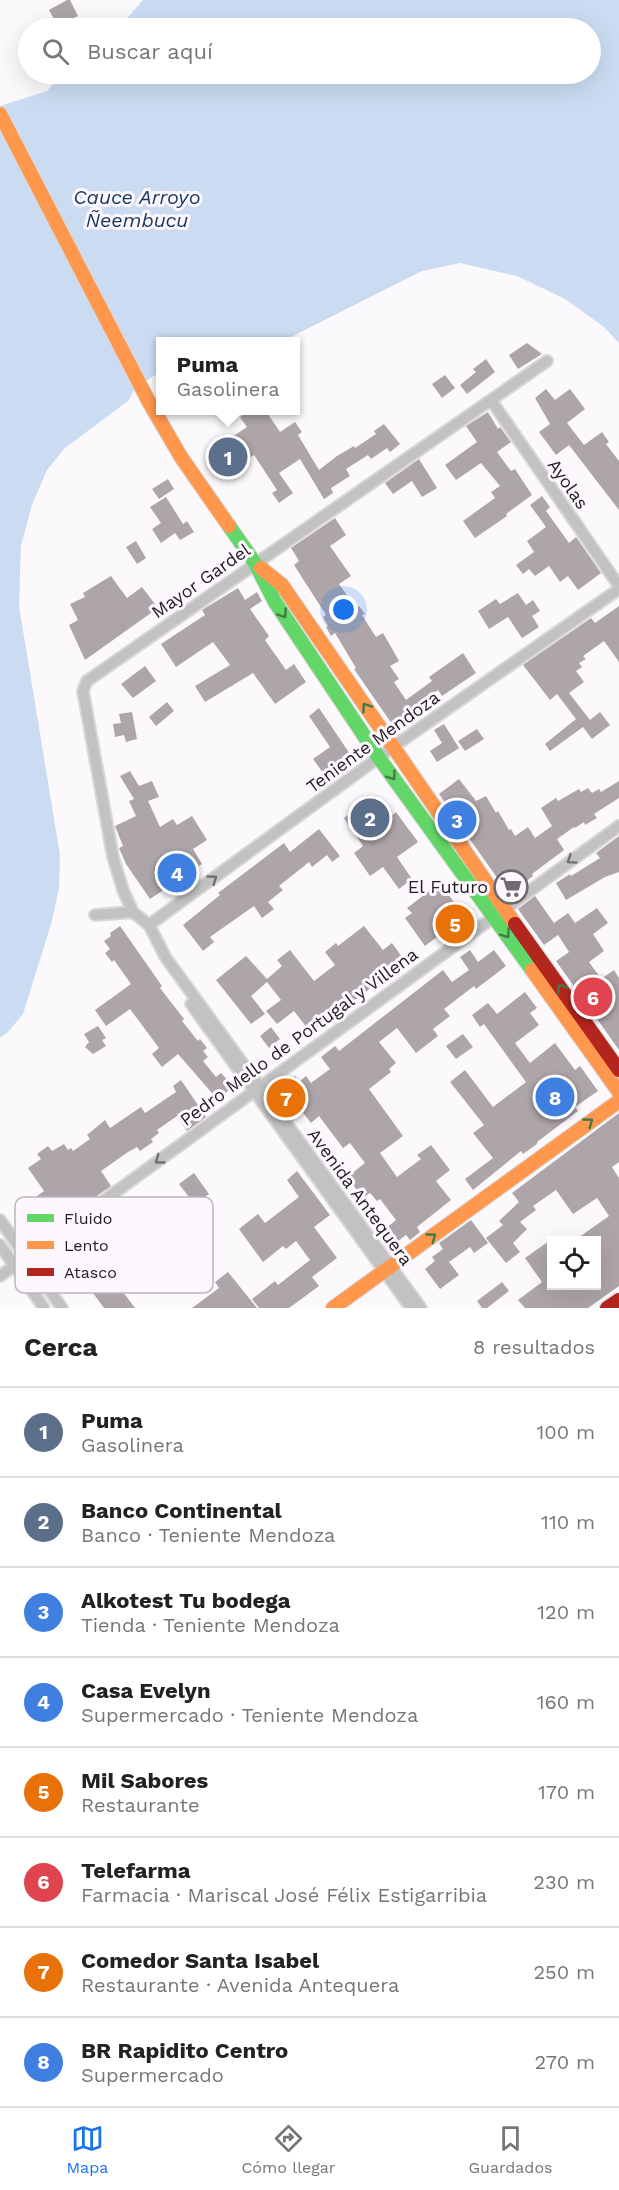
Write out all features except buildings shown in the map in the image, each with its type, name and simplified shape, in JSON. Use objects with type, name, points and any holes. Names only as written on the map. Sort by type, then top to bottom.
[{"type":"main road","points":[[0,114],[156,414]]},
{"type":"main road","points":[[157,415],[181,456],[255,563],[274,602],[380,758],[619,1070]]},
{"type":"main road","points":[[255,563],[282,585],[393,747],[619,1092]]},
{"type":"main road","points":[[333,1308],[619,1101]]},
{"type":"main road","points":[[607,1308],[619,1300]]},
{"type":"street","name":"Mayor Gardel","points":[[149,925],[133,912],[123,890],[113,856],[83,691],[87,681],[547,361]]},
{"type":"street","name":"Ayolas","points":[[490,400],[619,588]]},
{"type":"street","name":"Teniente Mendoza","points":[[149,925],[393,747],[619,588]]},
{"type":"street","name":"Pedro Mello de Portugal y Villena","points":[[108,1197],[619,826]]},
{"type":"street","points":[[95,915],[133,912]]},
{"type":"street","name":"Avenida Antequera","points":[[149,925],[166,958],[256,1089],[387,1269],[411,1308]]},
{"type":"street","points":[[0,1220],[15,1241]]},
{"type":"street","points":[[0,1245],[15,1266]]},
{"type":"street","name":"Pedro Mello de Portugal y Villena","points":[[0,1276],[15,1266]]},
{"type":"street","name":"Avenida Antequera","points":[[387,1269],[421,1308]]},
{"type":"street","points":[[34,1293],[44,1308]]},
{"type":"street","points":[[51,1293],[62,1308]]},
{"type":"water","name":"Cauce Arroyo Ñeembucu","points":[[143,0],[619,0],[619,343],[604,327],[565,299],[517,276],[460,263],[422,271],[291,337],[156,337],[156,375],[135,388],[128,401],[65,448],[47,470],[32,505],[21,546],[19,606],[60,855],[59,888],[52,921],[23,1014],[0,1038],[0,106],[47,91],[53,84],[601,84],[601,18],[128,18]]},
{"type":"traffic: fast","points":[[229,526],[255,563],[275,602],[379,758],[532,970]]},
{"type":"traffic: slow","points":[[0,114],[156,414]]},
{"type":"traffic: slow","points":[[157,415],[181,457],[229,526]]},
{"type":"traffic: slow","points":[[261,568],[282,585],[515,924]]},
{"type":"traffic: slow","points":[[532,970],[619,1092]]},
{"type":"traffic: slow","points":[[333,1308],[619,1101]]},
{"type":"traffic: jam","points":[[515,924],[619,1070]]},
{"type":"traffic: jam","points":[[607,1308],[619,1300]]},
{"type":"place","name":"Puma","points":[[228,457]]},
{"type":"place","name":"Banco Continental","points":[[370,818]]},
{"type":"place","name":"Alkotest Tu bodega","points":[[457,820]]},
{"type":"place","name":"Casa Evelyn","points":[[177,873]]},
{"type":"place","name":"El Futuro","points":[[511,887]]},
{"type":"place","name":"Mil Sabores","points":[[455,924]]},
{"type":"place","name":"Telefarma","points":[[593,997]]},
{"type":"place","name":"BR Rapidito Centro","points":[[555,1097]]},
{"type":"place","name":"Comedor Santa Isabel","points":[[286,1098]]}]
